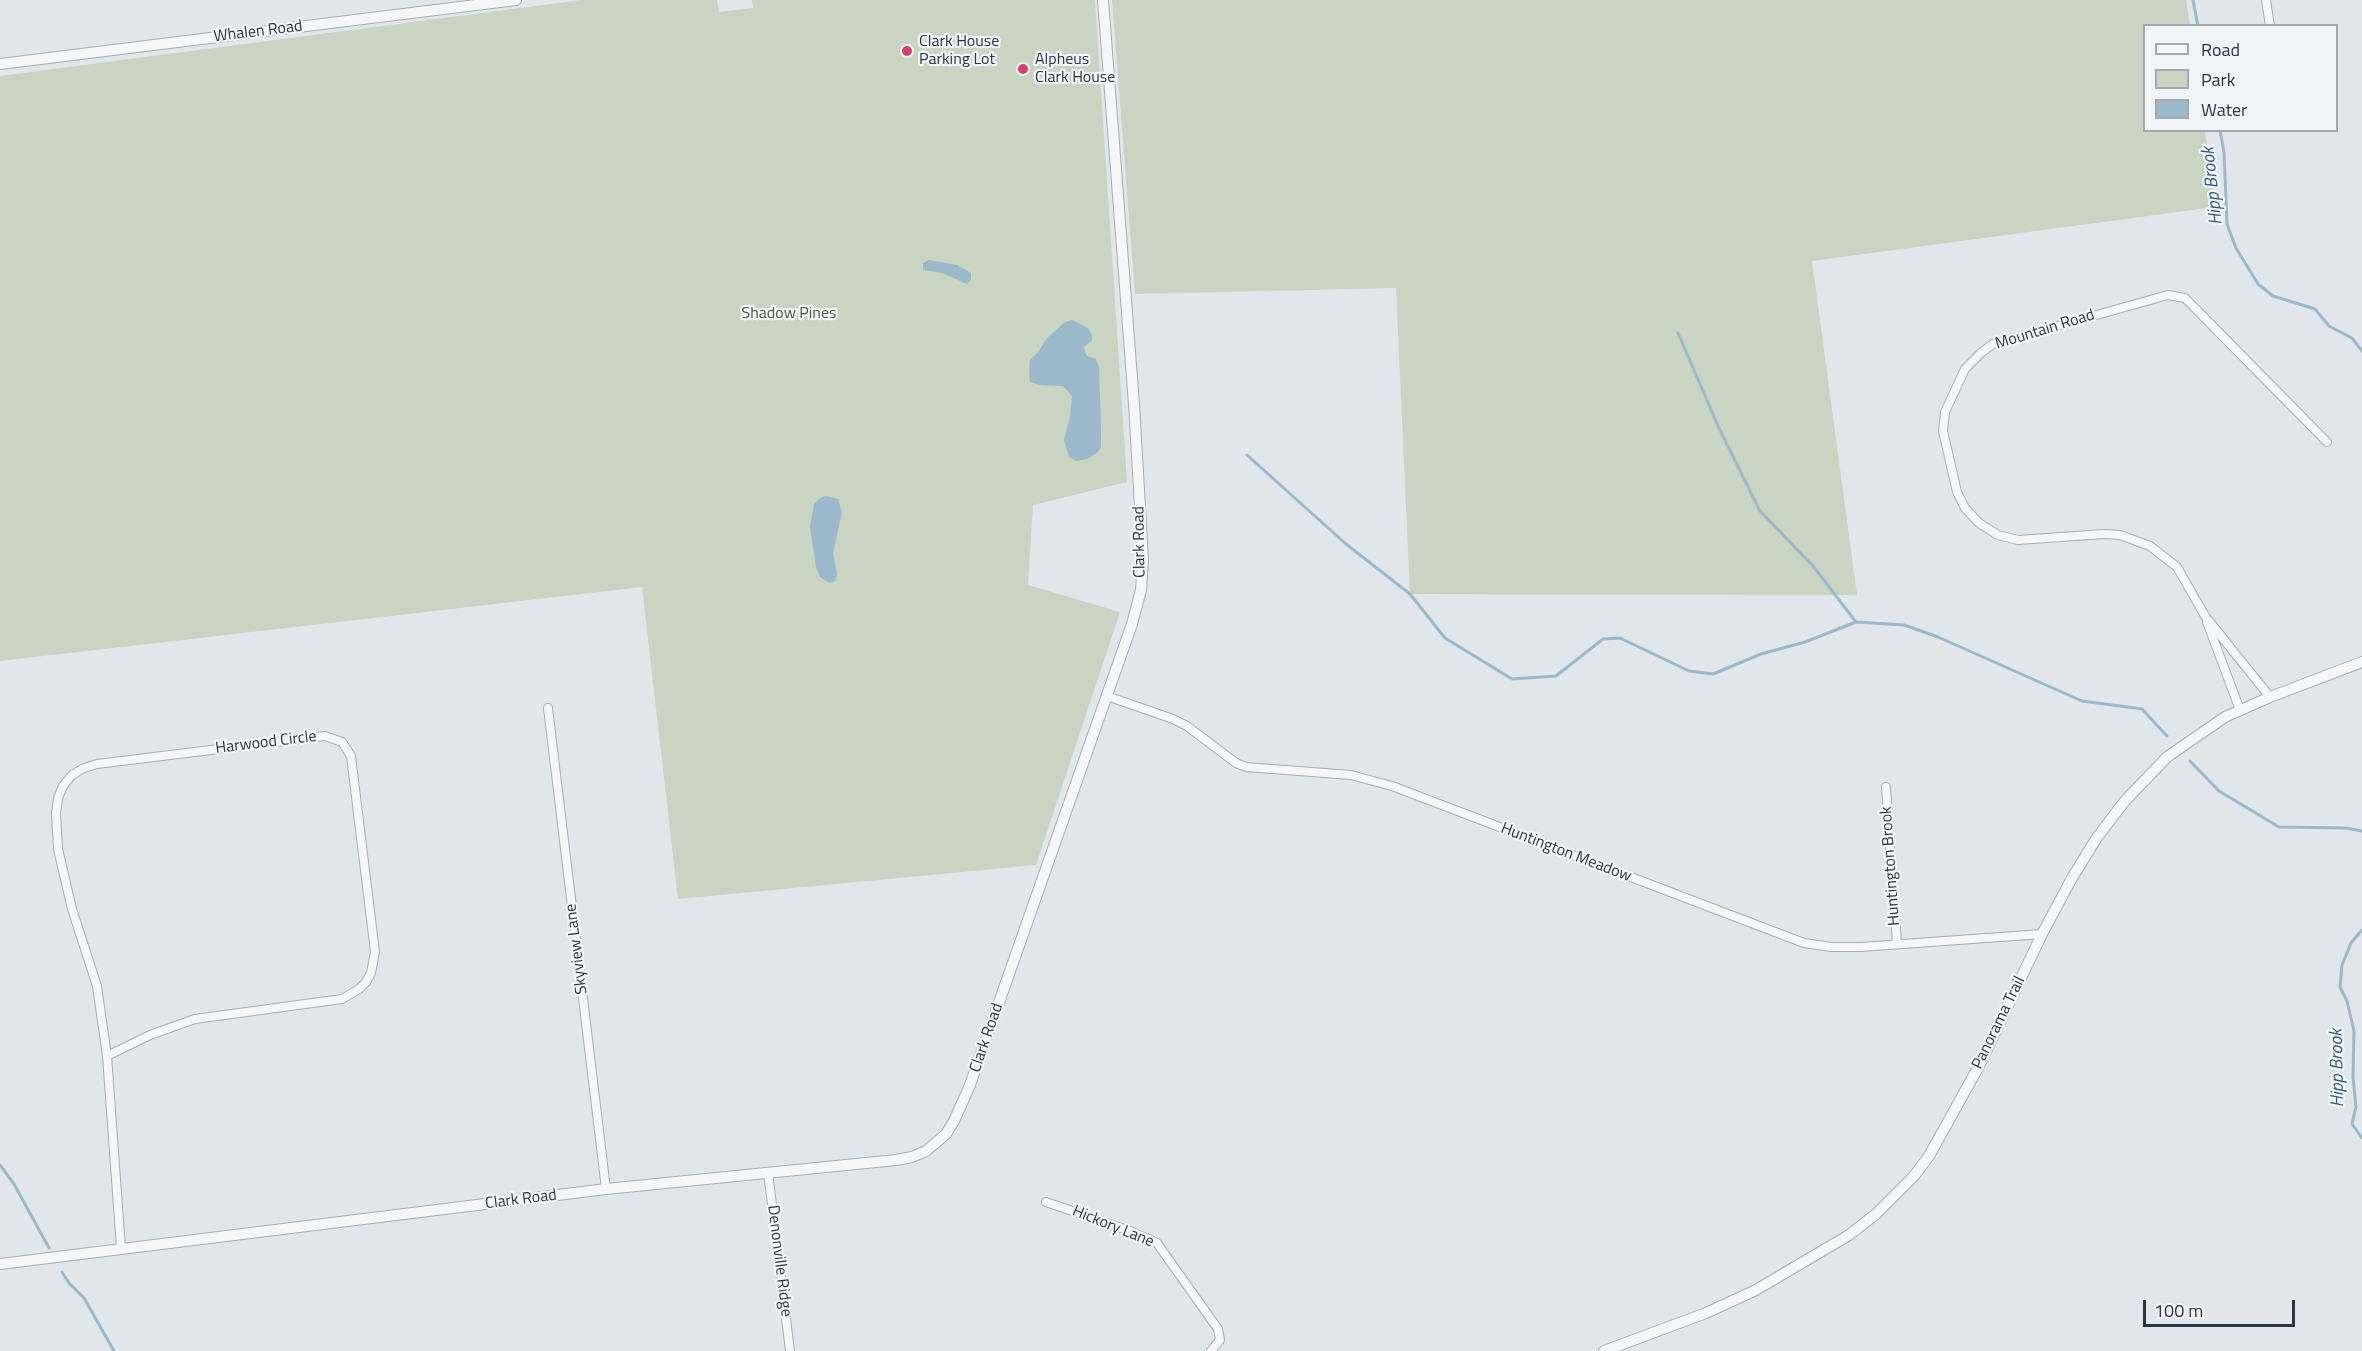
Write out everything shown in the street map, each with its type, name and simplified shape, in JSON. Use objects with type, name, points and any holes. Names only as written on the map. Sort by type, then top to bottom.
[{"type":"street","name":"Whalen Road","points":[[0,64],[516,0]]},
{"type":"street","name":"Clark Road","points":[[0,1264],[606,1189],[912,1157],[936,1145],[946,1134],[970,1085],[1107,696],[1141,590],[1143,559],[1134,404],[1103,0]]},
{"type":"street","points":[[2266,0],[2270,24]]},
{"type":"street","name":"Mountain Road","points":[[2240,710],[2205,616],[2177,567],[2150,546],[2120,535],[2104,534],[2027,540],[2009,538],[1986,529],[1971,516],[1957,492],[1943,432],[1947,405],[1965,369],[1993,344],[2168,295],[2185,298],[2327,442]]},
{"type":"street","name":"Mountain Road","points":[[2205,616],[2271,697]]},
{"type":"street","name":"Panorama Trail","points":[[1604,1351],[1706,1313],[1756,1290],[1849,1235],[1876,1214],[1914,1176],[1929,1156],[1979,1066],[2042,934],[2072,878],[2096,838],[2130,794],[2174,752],[2209,727],[2240,710],[2362,662]]},
{"type":"street","name":"Huntington Meadow","points":[[1107,696],[1187,726],[1236,763],[1246,767],[1351,775],[1374,781],[1804,943],[1831,947],[1897,945],[2042,934]]},
{"type":"street","name":"Skyview Lane","points":[[548,708],[606,1189]]},
{"type":"street","name":"Harwood Circle","points":[[107,1056],[150,1035],[195,1019],[330,1002],[349,996],[366,982],[371,973],[375,952],[351,756],[342,742],[325,736],[109,762],[84,768],[72,775],[63,786],[58,798],[56,813],[58,849],[72,909],[98,986],[107,1056],[121,1248]]},
{"type":"street","name":"Huntington Brook","points":[[1886,787],[1897,945]]},
{"type":"street","name":"Denonville Ridge","points":[[768,1172],[790,1351]]},
{"type":"street","name":"Hickory Lane","points":[[1046,1203],[1130,1231],[1157,1243],[1220,1333],[1220,1340],[1211,1351]]},
{"type":"green space","name":"Shadow Pines","points":[[581,0],[717,0],[719,12],[753,8],[752,0],[1095,0],[1127,482],[1033,505],[1028,585],[1120,612],[1036,865],[678,899],[642,587],[0,661],[0,76]]},
{"type":"green space","points":[[1112,0],[2186,0],[2190,24],[2143,24],[2143,132],[2205,132],[2215,207],[1812,261],[1857,595],[1410,594],[1396,288],[1135,294]]},
{"type":"water","points":[[929,260],[957,265],[971,273],[971,280],[967,284],[942,273],[923,270],[923,263]]},
{"type":"water","points":[[1072,320],[1088,328],[1092,335],[1092,340],[1084,347],[1087,356],[1096,359],[1099,367],[1101,429],[1101,447],[1098,452],[1087,459],[1076,461],[1069,457],[1064,440],[1072,396],[1063,386],[1030,382],[1029,372],[1030,360],[1047,338],[1065,322]]},
{"type":"water","points":[[826,496],[838,499],[842,512],[833,553],[837,574],[835,581],[830,583],[820,577],[816,567],[810,527],[814,504]]},
{"type":"waterway","name":"Hipp Brook","points":[[2193,0],[2198,24]]},
{"type":"waterway","name":"Hipp Brook","points":[[2220,132],[2224,152],[2227,224],[2236,248],[2258,284],[2273,296],[2315,309],[2329,326],[2352,338],[2362,351]]},
{"type":"waterway","points":[[1678,333],[1718,426],[1760,511],[1813,566],[1856,622]]},
{"type":"waterway","points":[[1247,455],[1346,544],[1410,594],[1445,638],[1512,679],[1556,676],[1603,639],[1620,638],[1689,671],[1713,674],[1761,654],[1805,642],[1856,622],[1904,625],[1938,637],[2082,701],[2142,709],[2167,736]]},
{"type":"waterway","points":[[2190,761],[2219,791],[2279,827],[2346,828],[2362,831]]},
{"type":"waterway","name":"Hipp Brook","points":[[2362,930],[2351,943],[2342,965],[2340,987],[2347,1001],[2354,1031],[2353,1077],[2356,1107],[2352,1124],[2362,1138]]},
{"type":"waterway","points":[[0,1165],[14,1184],[49,1248]]},
{"type":"waterway","points":[[62,1272],[84,1298],[114,1351]]},
{"type":"place","name":"Clark House Parking Lot","points":[[907,51]]},
{"type":"place","name":"Alpheus Clark House","points":[[1023,69]]}]
